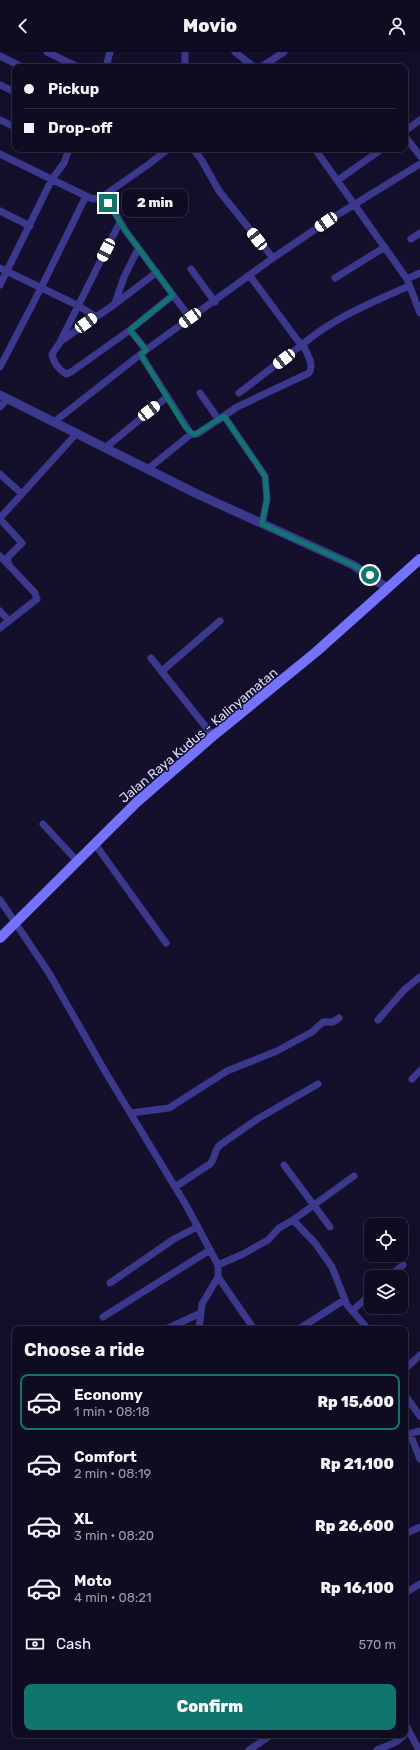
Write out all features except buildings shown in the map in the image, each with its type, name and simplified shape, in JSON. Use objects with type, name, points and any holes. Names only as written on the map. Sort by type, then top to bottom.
[{"type":"main road","name":"Jalan Raya Kudus - Kalinyamatan","points":[[0,938],[17,923],[137,802],[213,736],[316,652],[420,559]]},
{"type":"street","points":[[47,52],[72,64]]},
{"type":"street","points":[[184,64],[185,52]]},
{"type":"street","points":[[235,52],[250,64]]},
{"type":"street","points":[[266,64],[284,52]]},
{"type":"street","points":[[106,64],[108,53]]},
{"type":"street","points":[[0,56],[16,64]]},
{"type":"street","points":[[0,85],[12,91]]},
{"type":"street","points":[[0,120],[12,126]]},
{"type":"street","points":[[408,129],[420,120]]},
{"type":"street","points":[[408,140],[420,156]]},
{"type":"street","points":[[0,285],[52,179],[63,165],[69,152]]},
{"type":"street","points":[[0,154],[86,196],[96,199],[105,195],[164,152]]},
{"type":"street","points":[[196,152],[201,158],[219,191],[273,258]]},
{"type":"street","points":[[317,152],[356,205],[408,282],[420,313]]},
{"type":"street","points":[[338,180],[378,152]]},
{"type":"street","points":[[54,422],[190,318],[215,302],[273,258],[326,222],[356,205],[420,164]]},
{"type":"street","points":[[105,195],[120,222],[190,318]]},
{"type":"street","points":[[0,367],[86,196]]},
{"type":"street","points":[[0,211],[30,226]]},
{"type":"street","points":[[120,222],[61,341],[52,354],[56,363],[66,374],[130,330],[173,295]]},
{"type":"street","points":[[411,239],[420,233]]},
{"type":"street","points":[[335,278],[385,247]]},
{"type":"street","points":[[115,304],[124,277],[138,248]]},
{"type":"street","points":[[0,268],[78,305],[96,316]]},
{"type":"street","points":[[191,269],[215,302]]},
{"type":"street","points":[[61,341],[115,304],[157,272]]},
{"type":"street","points":[[239,393],[302,345],[346,316],[408,282],[420,273]]},
{"type":"street","points":[[148,469],[191,434],[197,434],[237,407],[309,373],[312,369],[311,363],[302,345],[250,276]]},
{"type":"street","points":[[130,330],[167,397],[191,434]]},
{"type":"street","points":[[200,393],[222,418],[265,476],[267,499],[262,524]]},
{"type":"street","points":[[0,407],[4,397],[76,434],[262,524],[353,565],[388,588]]},
{"type":"street","points":[[105,448],[167,397]]},
{"type":"street","points":[[9,564],[7,558],[22,543],[0,518],[76,434]]},
{"type":"street","points":[[0,474],[22,494]]},
{"type":"street","points":[[0,556],[35,593],[37,599],[0,628]]},
{"type":"street","points":[[0,611],[9,621]]},
{"type":"street","points":[[162,671],[220,621]]},
{"type":"street","points":[[151,658],[213,736]]},
{"type":"street","points":[[42,824],[78,862]]},
{"type":"street","points":[[95,844],[166,943]]},
{"type":"street","points":[[0,900],[17,923],[49,973],[176,1187],[218,1265],[218,1277],[206,1296],[201,1313],[199,1326]]},
{"type":"street","points":[[378,1020],[404,990],[420,977]]},
{"type":"street","points":[[131,1113],[169,1108],[227,1071],[259,1059],[312,1032],[323,1022],[333,1022],[339,1018]]},
{"type":"street","points":[[412,1078],[420,1071]]},
{"type":"street","points":[[176,1187],[210,1164],[214,1158],[215,1151],[220,1145],[268,1113],[318,1084]]},
{"type":"street","points":[[284,1165],[330,1227]]},
{"type":"street","points":[[218,1265],[268,1240],[279,1228],[314,1206],[354,1176]]},
{"type":"street","points":[[293,1220],[315,1243],[332,1267],[344,1300],[365,1326]]},
{"type":"street","points":[[110,1283],[174,1239],[197,1227]]},
{"type":"street","points":[[103,1316],[210,1250]]},
{"type":"street","points":[[398,1270],[403,1265]]},
{"type":"street","points":[[218,1277],[252,1326]]},
{"type":"street","points":[[304,1326],[344,1300]]},
{"type":"street","points":[[352,1311],[364,1300]]},
{"type":"street","points":[[173,1326],[201,1313]]},
{"type":"street","points":[[408,1367],[420,1355]]},
{"type":"street","points":[[408,1399],[420,1416]]},
{"type":"street","points":[[420,1431],[408,1434],[420,1459]]},
{"type":"street","points":[[408,1533],[420,1527]]},
{"type":"street","points":[[408,1591],[420,1584]]},
{"type":"street","points":[[408,1735],[418,1750]]},
{"type":"street","points":[[249,1750],[267,1738]]},
{"type":"street","points":[[377,1750],[396,1742],[399,1738]]},
{"type":"route","points":[[108,203],[125,230],[173,295],[130,330],[146,350],[141,355],[185,427],[191,434],[194,435],[224,416],[228,424],[265,476],[267,485],[267,499],[262,524],[353,565],[370,575]]}]
